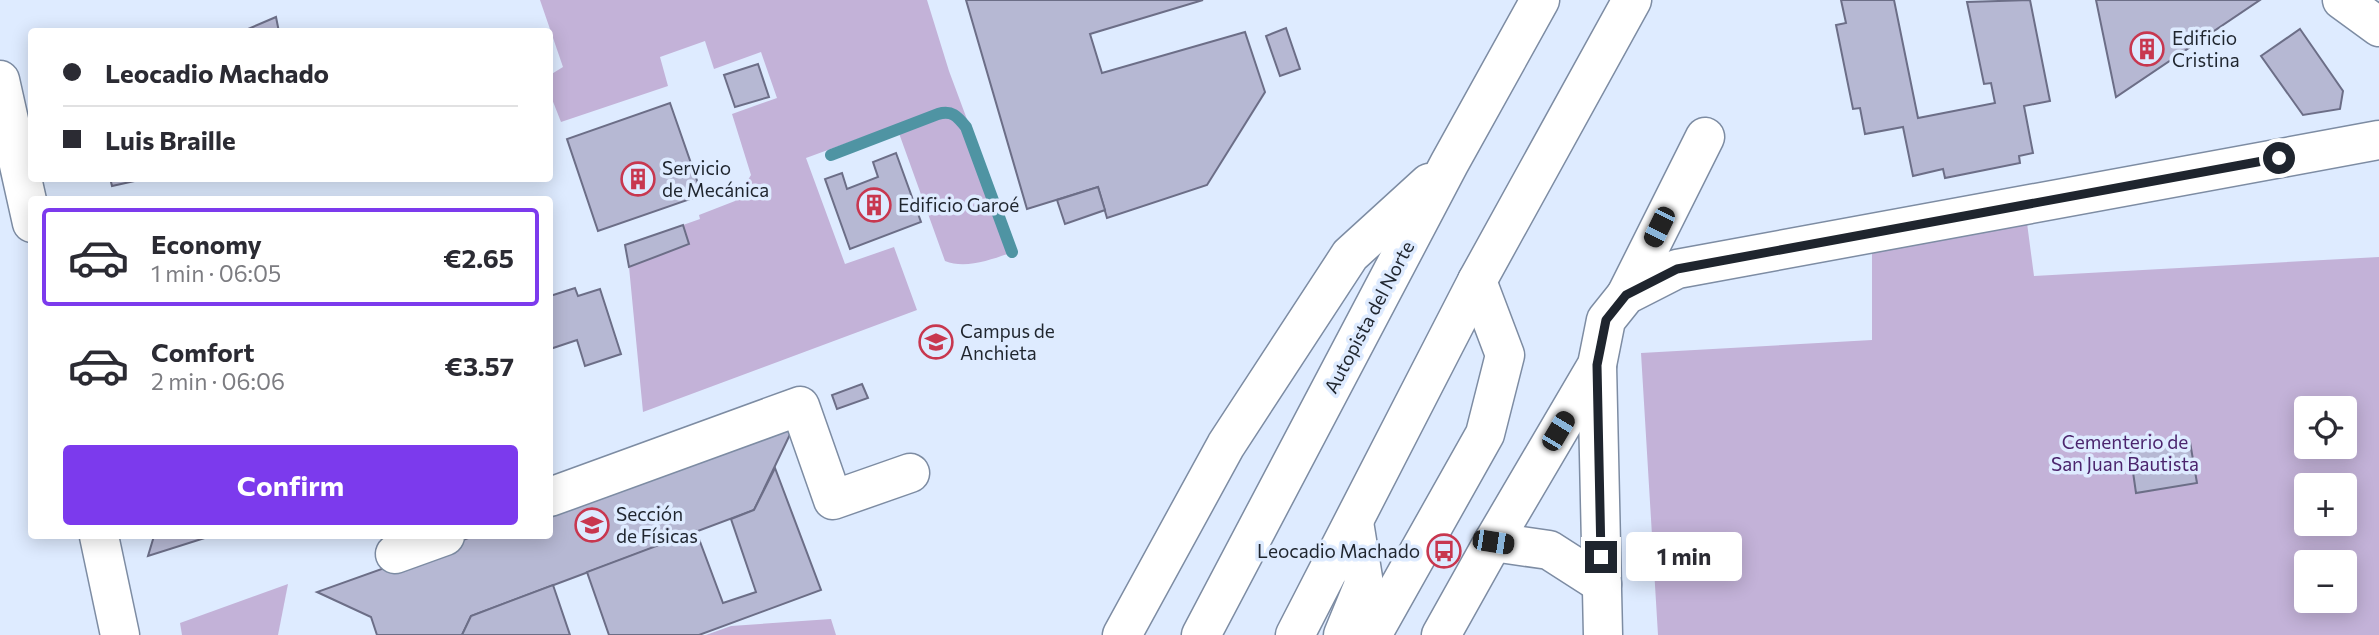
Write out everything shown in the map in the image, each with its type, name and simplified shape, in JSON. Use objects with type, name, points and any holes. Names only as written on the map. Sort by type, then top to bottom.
[{"type":"main road","name":"Autopista del Norte","points":[[1201,635],[1449,164],[1540,0]]},
{"type":"main road","points":[[1295,635],[1477,281],[1632,0]]},
{"type":"main road","points":[[2342,0],[2379,27]]},
{"type":"main road","points":[[0,80],[5,125],[28,208]]},
{"type":"main road","points":[[1602,635],[1597,365],[1606,320],[1626,295],[1704,137]]},
{"type":"main road","points":[[1626,295],[1677,269],[2379,140]]},
{"type":"main road","points":[[1122,635],[1226,445],[1350,254],[1449,164]]},
{"type":"main road","points":[[1372,635],[1485,434],[1505,355],[1477,281]]},
{"type":"main road","points":[[1441,635],[1597,365]]},
{"type":"main road","points":[[553,496],[800,406],[833,500],[910,473]]},
{"type":"main road","points":[[1342,635],[1364,584],[1354,522]]},
{"type":"main road","points":[[100,539],[120,635]]},
{"type":"main road","points":[[395,554],[437,539]]},
{"type":"main road","points":[[1493,542],[1549,550],[1602,584]]},
{"type":"green space","points":[[540,0],[927,0],[949,71],[1016,251],[972,264],[945,261],[896,125],[806,158],[845,264],[894,247],[917,310],[643,412],[629,267],[689,244],[683,225],[700,219],[699,215],[735,201],[751,175],[732,114],[777,98],[761,52],[714,69],[705,41],[660,57],[668,86],[561,122],[553,102],[553,73],[563,67],[553,38],[553,28],[550,28]]},
{"type":"green space","name":"Cementerio de San Juan Bautista","points":[[2027,223],[2034,276],[2379,257],[2379,635],[1658,635],[1641,353],[1872,340],[1872,248]]},
{"type":"green space","points":[[288,584],[278,635],[182,635],[180,623]]},
{"type":"green space","points":[[831,619],[836,635],[706,635],[731,626]]},
{"type":"building","points":[[966,0],[1203,0],[1090,34],[1102,73],[1245,32],[1265,92],[1207,185],[1107,218],[1098,187],[1027,209]]},
{"type":"building","points":[[1841,0],[1894,0],[1918,118],[1995,103],[1991,83],[1984,84],[1967,2],[2030,0],[2050,101],[2024,106],[2033,153],[2019,156],[2020,163],[1945,178],[1943,169],[1913,176],[1903,127],[1865,134],[1860,108],[1853,109],[1836,25],[1846,23]]},
{"type":"building","name":"Edificio Cristina","points":[[2096,0],[2260,0],[2116,97]]},
{"type":"building","points":[[276,17],[278,28],[250,28]]},
{"type":"building","points":[[1286,28],[1300,69],[1280,76],[1266,36]]},
{"type":"building","points":[[2300,29],[2343,91],[2340,109],[2303,115],[2261,56]]},
{"type":"building","points":[[758,64],[769,97],[735,107],[724,75]]},
{"type":"building","name":"Servicio de Mecánica","points":[[670,103],[702,195],[598,231],[567,139]]},
{"type":"building","name":"Edificio Garoé","points":[[896,153],[921,222],[850,249],[825,179],[842,173],[847,189],[878,177],[873,162]]},
{"type":"building","points":[[111,182],[130,182],[112,186]]},
{"type":"building","points":[[1098,187],[1105,210],[1065,224],[1057,200]]},
{"type":"building","points":[[683,225],[689,244],[629,267],[625,245]]},
{"type":"building","points":[[575,288],[578,296],[600,289],[621,354],[585,366],[577,340],[553,348],[553,295]]},
{"type":"building","points":[[862,384],[868,398],[837,409],[832,395]]},
{"type":"building","points":[[794,426],[754,510],[471,616],[462,635],[377,635],[371,617],[317,592],[466,539],[553,539],[553,508]]},
{"type":"building","points":[[2190,442],[2197,483],[2136,493],[2130,451]]},
{"type":"building","points":[[775,468],[821,590],[699,635],[609,635],[587,572],[696,531],[723,603],[756,592],[731,519],[754,510]]},
{"type":"building","points":[[153,539],[202,539],[148,556]]},
{"type":"building","points":[[553,585],[570,635],[462,635],[471,616]]},
{"type":"waterway","points":[[831,155],[938,114],[954,115],[966,127],[1012,252]]},
{"type":"place","name":"Edificio Cristina","points":[[2147,49]]},
{"type":"place","name":"Servicio de Mecánica","points":[[638,179]]},
{"type":"place","name":"Edificio Garoé","points":[[874,205]]},
{"type":"place","name":"Campus de Anchieta","points":[[936,342]]},
{"type":"place","name":"Sección de Físicas","points":[[592,525]]},
{"type":"place","name":"Leocadio Machado","points":[[1444,551]]},
{"type":"route","points":[[1601,557],[1597,365],[1606,320],[1626,295],[1677,269],[2279,158]]}]
